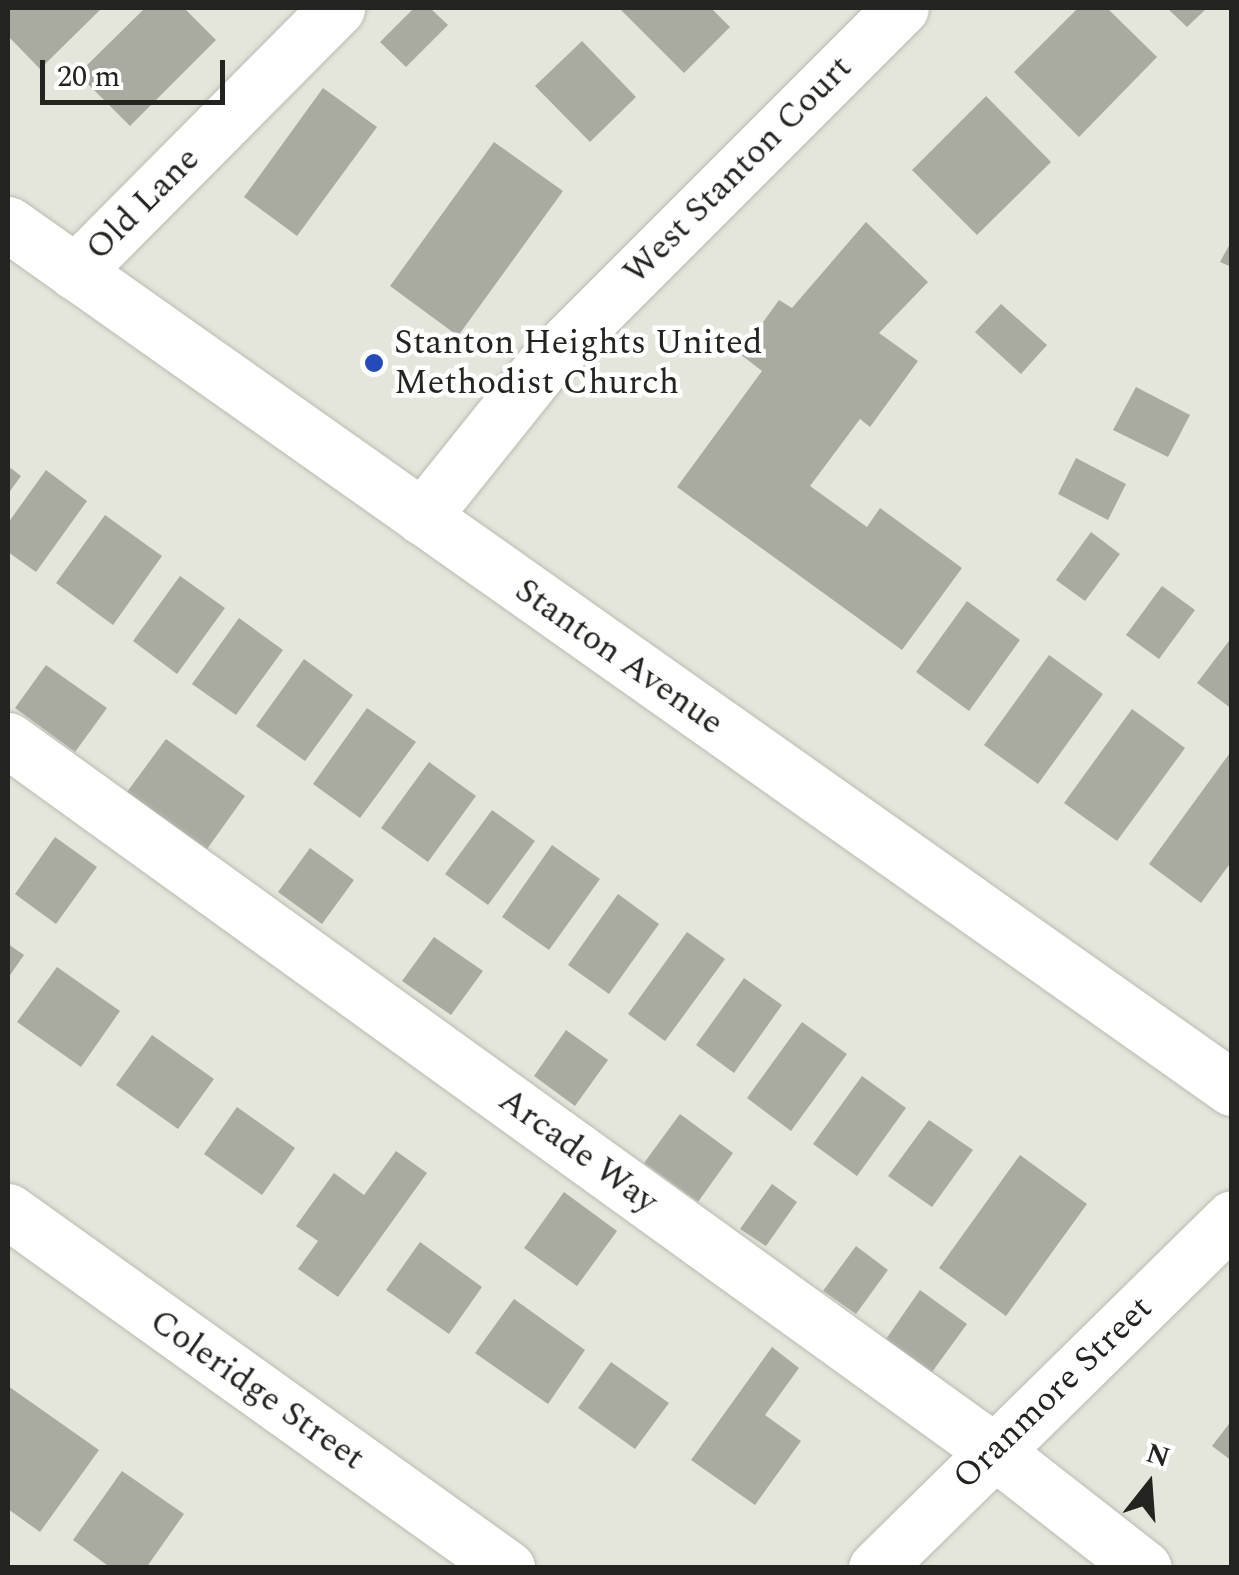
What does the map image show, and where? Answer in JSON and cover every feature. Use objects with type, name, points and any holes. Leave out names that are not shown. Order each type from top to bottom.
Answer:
[{"type":"street","name":"Old Lane","points":[[75,272],[338,8]]},
{"type":"street","name":"West Stanton Court","points":[[422,517],[543,366],[900,8]]},
{"type":"street","name":"Stanton Avenue","points":[[8,224],[422,517],[1226,1073]]},
{"type":"street","name":"Arcade Way","points":[[8,740],[994,1451],[1144,1568]]},
{"type":"street","name":"Coleridge Street","points":[[8,1211],[506,1568]]},
{"type":"street","name":"Oranmore Street","points":[[876,1568],[1232,1218]]},
{"type":"building","points":[[8,8],[102,8],[40,69],[8,36]]},
{"type":"building","points":[[145,8],[184,8],[216,40],[130,126],[78,74]]},
{"type":"building","points":[[414,8],[430,8],[448,25],[406,67],[380,42]]},
{"type":"building","points":[[619,8],[711,8],[730,27],[684,73]]},
{"type":"building","points":[[1078,8],[1107,8],[1157,57],[1079,137],[1014,72]]},
{"type":"building","points":[[1167,8],[1207,8],[1187,27]]},
{"type":"building","points":[[582,41],[636,97],[590,142],[535,86]]},
{"type":"building","points":[[323,88],[377,127],[297,236],[244,197]]},
{"type":"building","points":[[986,96],[1051,162],[977,235],[912,170]]},
{"type":"building","points":[[494,142],[563,191],[458,336],[390,286]]},
{"type":"building","points":[[866,222],[928,282],[879,333],[918,361],[870,427],[860,419],[810,486],[867,527],[880,508],[962,568],[902,650],[677,487],[762,371],[740,354],[779,300],[792,308]]},
{"type":"building","points":[[1232,240],[1232,267],[1220,262]]},
{"type":"building","points":[[1001,304],[1047,345],[1021,374],[975,332]]},
{"type":"building","points":[[1136,387],[1190,415],[1168,457],[1113,430]]},
{"type":"building","points":[[1076,458],[1126,484],[1108,520],[1058,494]]},
{"type":"building","points":[[8,466],[21,476],[8,494]]},
{"type":"building","points":[[46,470],[87,501],[36,572],[8,552],[8,523]]},
{"type":"building","points":[[105,515],[162,556],[113,625],[56,583]]},
{"type":"building","points":[[1091,532],[1120,554],[1085,601],[1056,580]]},
{"type":"building","points":[[180,576],[225,608],[177,674],[133,641]]},
{"type":"building","points":[[1162,586],[1195,610],[1159,659],[1126,635]]},
{"type":"building","points":[[967,601],[1020,640],[969,711],[916,672]]},
{"type":"building","points":[[239,618],[283,650],[236,715],[192,684]]},
{"type":"building","points":[[1232,637],[1232,709],[1197,683]]},
{"type":"building","points":[[1049,655],[1103,694],[1038,784],[984,745]]},
{"type":"building","points":[[304,659],[353,695],[305,761],[256,726]]},
{"type":"building","points":[[46,665],[107,708],[75,752],[15,708]]},
{"type":"building","points":[[367,708],[416,742],[360,818],[313,784]]},
{"type":"building","points":[[1132,709],[1185,748],[1117,841],[1064,803]]},
{"type":"building","points":[[166,739],[245,796],[207,849],[127,792]]},
{"type":"building","points":[[1232,750],[1232,861],[1201,903],[1149,864]]},
{"type":"building","points":[[429,762],[476,796],[428,862],[381,828]]},
{"type":"building","points":[[492,810],[535,841],[488,905],[445,874]]},
{"type":"building","points":[[55,837],[97,867],[56,924],[15,894]]},
{"type":"building","points":[[552,845],[600,879],[549,950],[502,917]]},
{"type":"building","points":[[310,848],[354,880],[322,924],[278,892]]},
{"type":"building","points":[[618,894],[659,924],[609,994],[568,965]]},
{"type":"building","points":[[687,932],[725,959],[665,1041],[628,1014]]},
{"type":"building","points":[[434,937],[483,971],[451,1015],[402,981]]},
{"type":"building","points":[[8,944],[24,955],[8,978]]},
{"type":"building","points":[[57,967],[120,1011],[81,1067],[17,1022]]},
{"type":"building","points":[[744,978],[782,1005],[734,1073],[696,1045]]},
{"type":"building","points":[[802,1022],[847,1054],[791,1131],[747,1098]]},
{"type":"building","points":[[566,1030],[608,1060],[575,1106],[534,1076]]},
{"type":"building","points":[[152,1035],[214,1079],[178,1129],[116,1085]]},
{"type":"building","points":[[862,1076],[906,1108],[857,1176],[813,1144]]},
{"type":"building","points":[[237,1107],[295,1148],[262,1195],[204,1154]]},
{"type":"building","points":[[680,1114],[733,1153],[698,1202],[644,1163]]},
{"type":"building","points":[[929,1120],[973,1150],[932,1207],[888,1176]]},
{"type":"building","points":[[396,1151],[427,1173],[338,1297],[298,1269],[318,1241],[296,1226],[334,1173],[364,1195]]},
{"type":"building","points":[[1020,1155],[1087,1204],[1006,1316],[939,1268]]},
{"type":"building","points":[[772,1184],[797,1202],[766,1246],[740,1229]]},
{"type":"building","points":[[564,1192],[617,1231],[577,1286],[524,1248]]},
{"type":"building","points":[[420,1242],[482,1287],[449,1334],[386,1290]]},
{"type":"building","points":[[856,1246],[888,1270],[856,1314],[823,1291]]},
{"type":"building","points":[[920,1290],[967,1324],[932,1372],[886,1339]]},
{"type":"building","points":[[514,1299],[585,1350],[548,1404],[475,1353]]},
{"type":"building","points":[[772,1347],[799,1368],[765,1415],[801,1441],[755,1505],[691,1460]]},
{"type":"building","points":[[611,1362],[669,1403],[635,1449],[578,1408]]},
{"type":"building","points":[[8,1386],[99,1450],[40,1532],[8,1509]]},
{"type":"building","points":[[1232,1420],[1232,1461],[1212,1446]]},
{"type":"building","points":[[122,1471],[184,1514],[146,1568],[111,1568],[73,1540]]},
{"type":"place","name":"Stanton Heights United Methodist Church","points":[[374,363]]}]
